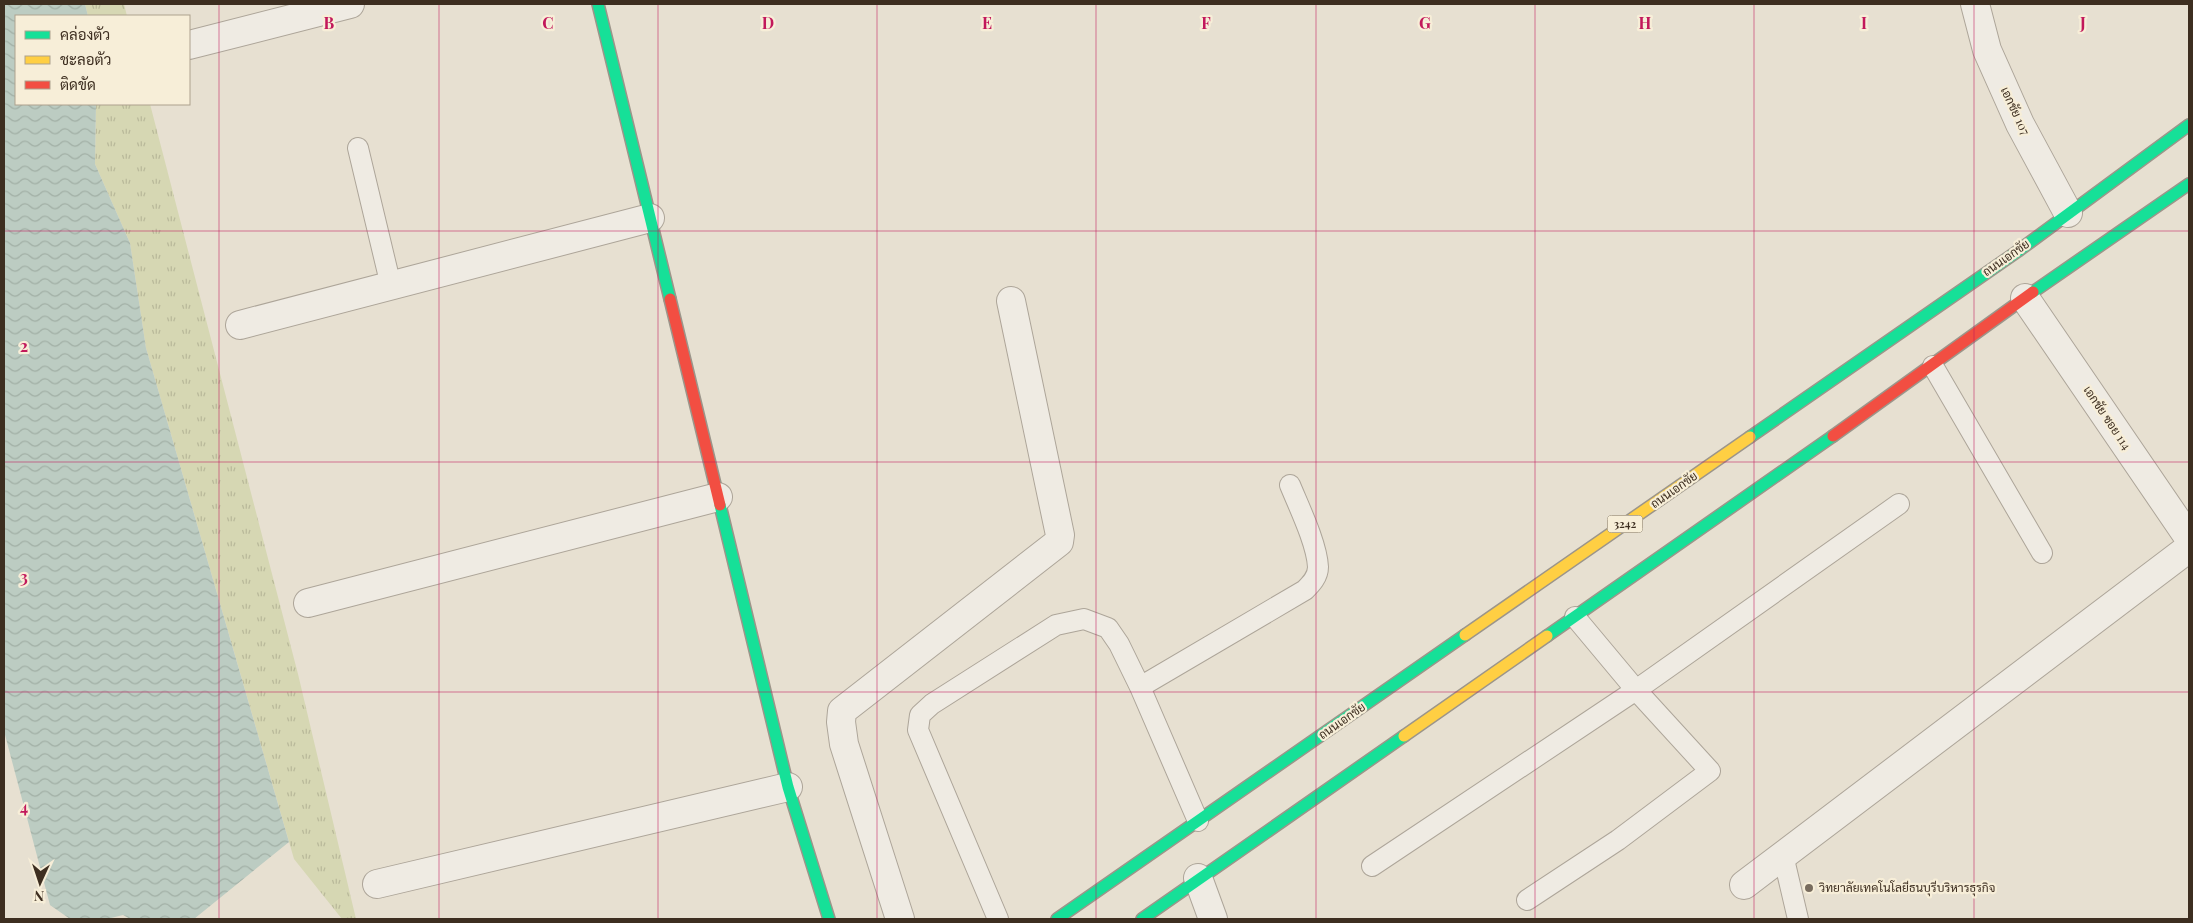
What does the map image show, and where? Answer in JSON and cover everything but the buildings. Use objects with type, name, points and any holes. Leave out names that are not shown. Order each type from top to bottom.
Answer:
[{"type":"main road","points":[[598,4],[788,787],[829,919]]},
{"type":"main road","name":"ถนนเอกชัย","points":[[1057,919],[2068,213],[2189,125]]},
{"type":"main road","points":[[1142,919],[1198,878],[1933,366],[2025,298],[2189,184]]},
{"type":"street","points":[[190,45],[350,4]]},
{"type":"street","name":"เอกชัย 107","points":[[1975,4],[1987,50],[2020,124],[2068,213]]},
{"type":"street","points":[[240,325],[650,218]]},
{"type":"street","name":"เอกชัย ซอย 114","points":[[2025,298],[2189,538]]},
{"type":"street","points":[[900,919],[844,744],[841,716],[842,711],[1059,542],[1059,527],[1011,302]]},
{"type":"street","points":[[308,603],[718,497]]},
{"type":"street","points":[[1744,885],[2189,548]]},
{"type":"street","points":[[377,884],[788,787]]},
{"type":"street","points":[[1198,878],[1213,919]]},
{"type":"lane","points":[[358,148],[391,286]]},
{"type":"lane","points":[[1933,366],[2042,553]]},
{"type":"lane","points":[[1140,687],[1305,590],[1314,581],[1318,568],[1311,540],[1290,485]]},
{"type":"lane","points":[[1372,866],[1636,690],[1899,504]]},
{"type":"lane","points":[[1527,900],[1618,840],[1710,771],[1636,690],[1575,617]]},
{"type":"lane","points":[[998,919],[918,730],[920,715],[932,704],[1056,625],[1084,619],[1108,628],[1119,644],[1140,687],[1198,821]]},
{"type":"lane","points":[[1782,855],[1798,919]]},
{"type":"green space","points":[[85,4],[124,4],[127,15],[88,15]]},
{"type":"green space","points":[[96,105],[150,105],[298,674],[356,919],[342,919],[294,859],[146,348],[130,243],[95,164]]},
{"type":"water","points":[[4,4],[85,4],[88,15],[15,15],[15,105],[96,105],[95,164],[130,243],[146,348],[289,842],[194,919],[130,919],[123,915],[107,919],[70,919],[50,905],[4,731]]},
{"type":"traffic: fast","points":[[598,4],[670,299]]},
{"type":"traffic: fast","points":[[1750,437],[2018,251],[2189,125]]},
{"type":"traffic: fast","points":[[2033,292],[2189,184]]},
{"type":"traffic: fast","points":[[1547,636],[1833,436]]},
{"type":"traffic: fast","points":[[720,505],[788,787],[829,919]]},
{"type":"traffic: fast","points":[[1057,919],[1465,635]]},
{"type":"traffic: fast","points":[[1142,919],[1404,736]]},
{"type":"traffic: slow","points":[[1465,635],[1750,437]]},
{"type":"traffic: slow","points":[[1404,736],[1547,636]]},
{"type":"traffic: jam","points":[[1833,436],[2033,292]]},
{"type":"traffic: jam","points":[[670,299],[720,505]]},
{"type":"place","name":"วิทยาลัยเทคโนโลยีธนบุรีบริหารธุรกิจ","points":[[1809,888]]}]
